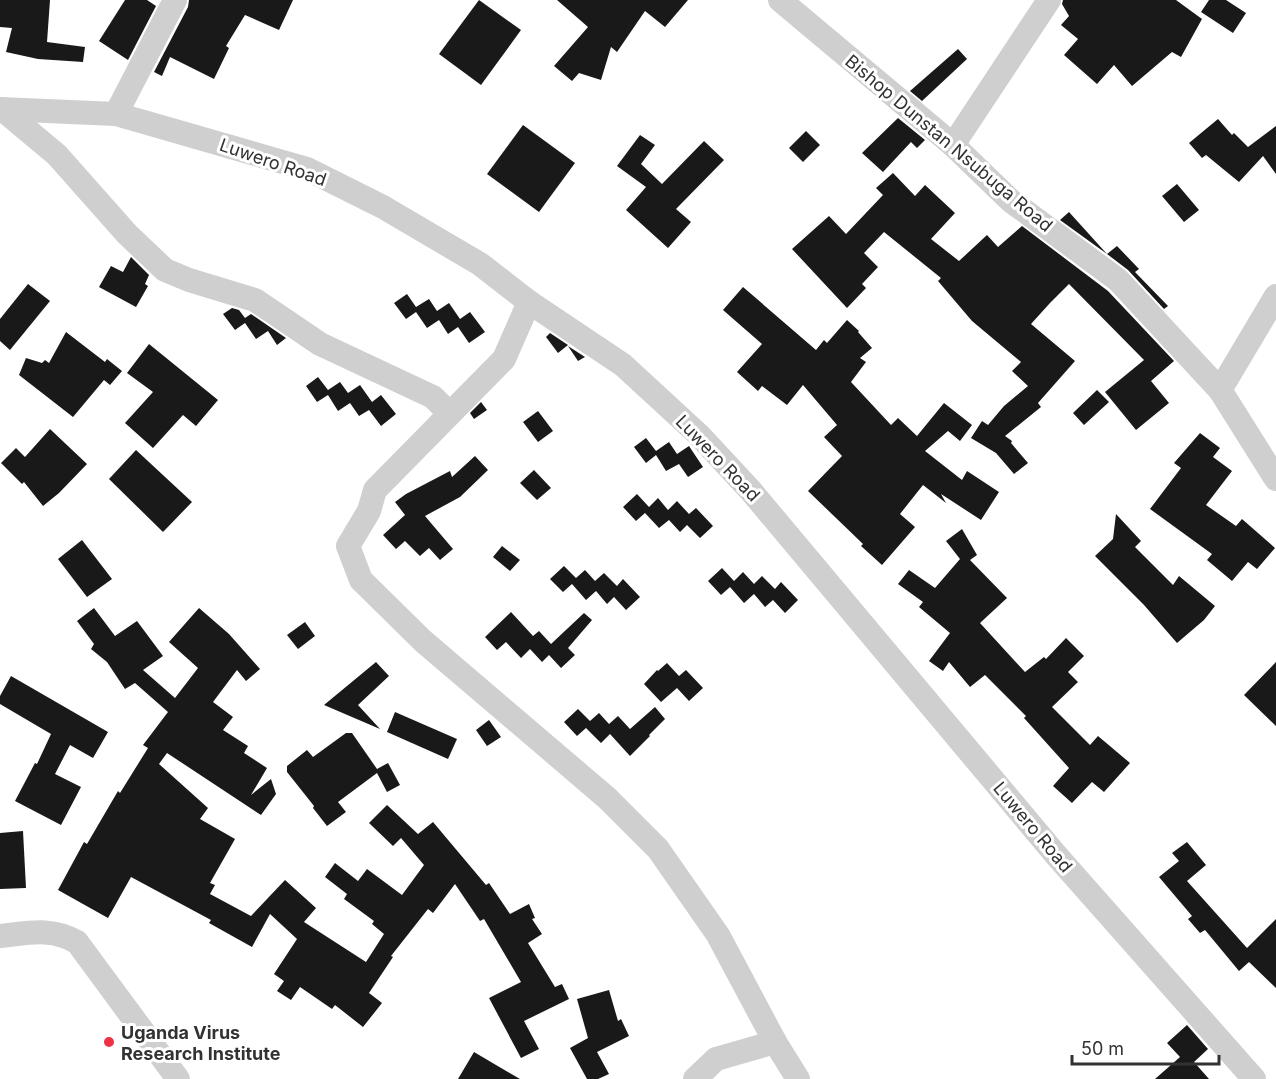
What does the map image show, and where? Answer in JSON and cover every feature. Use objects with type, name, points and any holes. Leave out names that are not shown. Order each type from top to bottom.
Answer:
[{"type":"street","points":[[116,114],[175,0]]},
{"type":"street","name":"Bishop Dunstan Nsubuga Road","points":[[780,0],[953,145],[1011,201],[1118,280],[1220,390],[1276,478]]},
{"type":"street","points":[[953,145],[1049,0]]},
{"type":"street","points":[[1,109],[57,155],[127,234],[165,270],[189,280],[255,300],[320,344],[434,397],[450,412]]},
{"type":"street","name":"Luwero Road","points":[[1,109],[116,114],[307,169],[383,207],[471,259],[529,302],[623,365],[707,443],[751,491],[1056,855],[1254,1079]]},
{"type":"street","points":[[1220,390],[1276,296]]},
{"type":"street","points":[[529,302],[504,359],[375,490],[369,511],[348,546],[361,580],[423,641],[607,798],[658,849],[718,935],[775,1042],[798,1079]]},
{"type":"street","points":[[0,936],[47,931],[64,935],[77,942],[178,1079]]},
{"type":"street","points":[[695,1079],[716,1059],[775,1042]]},
{"type":"building","points":[[0,0],[50,0],[47,42],[85,47],[83,62],[38,59],[6,52],[12,28],[0,27]]},
{"type":"building","points":[[125,0],[147,0],[156,6],[128,60],[99,41]]},
{"type":"building","points":[[189,0],[293,0],[279,30],[245,15],[226,46],[229,48],[214,79],[170,57],[162,76],[154,72],[188,7]]},
{"type":"building","points":[[479,0],[521,30],[481,85],[439,54]]},
{"type":"building","points":[[557,0],[688,0],[665,27],[645,11],[617,52],[611,47],[601,80],[579,73],[572,81],[554,66],[588,27]]},
{"type":"building","points":[[1063,0],[1176,0],[1202,19],[1181,57],[1172,52],[1132,86],[1114,65],[1097,84],[1064,55],[1078,39],[1061,25],[1069,16],[1062,4]]},
{"type":"building","points":[[1209,0],[1226,0],[1246,13],[1233,33],[1201,12]]},
{"type":"building","points":[[958,49],[967,59],[922,101],[910,91]]},
{"type":"building","points":[[898,118],[925,140],[917,148],[911,142],[883,172],[862,153]]},
{"type":"building","points":[[1218,119],[1232,135],[1234,133],[1248,147],[1276,126],[1276,174],[1263,156],[1239,182],[1206,155],[1202,158],[1189,143]]},
{"type":"building","points":[[523,125],[575,163],[539,212],[487,174]]},
{"type":"building","points":[[806,131],[820,145],[803,162],[789,148]]},
{"type":"building","points":[[640,135],[655,145],[641,164],[662,184],[704,141],[724,160],[676,209],[691,222],[668,248],[626,210],[646,187],[617,166]]},
{"type":"building","points":[[893,173],[915,196],[925,185],[955,213],[931,239],[959,261],[987,235],[998,247],[1022,226],[1108,291],[1174,361],[1151,381],[1169,403],[1136,430],[1105,392],[1144,360],[1069,284],[1031,324],[1075,361],[1038,403],[1041,407],[1005,436],[1012,441],[1011,443],[1028,463],[1014,474],[996,453],[971,438],[982,421],[988,425],[1004,406],[1028,386],[1012,371],[1021,362],[972,321],[938,281],[941,278],[884,232],[864,253],[878,267],[862,284],[866,288],[847,308],[792,249],[829,216],[846,234],[883,195],[876,188]]},
{"type":"building","points":[[1177,184],[1199,210],[1184,222],[1162,196]]},
{"type":"building","points":[[1069,212],[1107,254],[1060,220]]},
{"type":"building","points":[[1117,246],[1139,269],[1135,272],[1168,306],[1164,309],[1128,270],[1107,254]]},
{"type":"building","points":[[131,257],[149,275],[145,284],[148,286],[136,307],[99,287],[111,266],[123,272]]},
{"type":"building","points":[[28,284],[50,301],[10,350],[0,341],[0,319]]},
{"type":"building","points":[[743,287],[816,350],[824,340],[827,343],[847,320],[859,331],[872,348],[860,358],[866,362],[851,382],[891,425],[898,418],[917,436],[944,403],[972,425],[960,441],[948,431],[925,451],[962,480],[967,471],[999,492],[981,520],[941,494],[946,503],[923,485],[900,514],[915,527],[882,565],[861,546],[863,544],[808,491],[842,456],[824,437],[837,425],[803,385],[787,405],[762,386],[758,391],[737,372],[762,344],[723,310]]},
{"type":"building","points":[[407,294],[416,307],[429,299],[437,311],[449,303],[460,319],[470,312],[485,332],[469,343],[458,327],[448,334],[439,320],[427,328],[416,312],[406,319],[394,303]]},
{"type":"building","points":[[232,308],[239,310],[245,318],[251,314],[286,338],[277,345],[268,331],[256,339],[245,323],[235,330],[223,314]]},
{"type":"building","points":[[66,332],[105,362],[107,359],[122,371],[110,385],[104,380],[73,417],[19,375],[26,358],[42,363],[45,360],[49,363]]},
{"type":"building","points":[[550,333],[568,345],[558,353],[546,337]]},
{"type":"building","points":[[149,344],[218,400],[196,426],[183,415],[153,448],[125,423],[153,392],[127,373]]},
{"type":"building","points":[[568,346],[585,357],[578,361]]},
{"type":"building","points":[[318,377],[328,390],[340,382],[348,393],[360,385],[372,402],[381,395],[396,414],[381,426],[369,410],[359,416],[350,403],[338,411],[328,395],[317,402],[306,386]]},
{"type":"building","points":[[1097,390],[1109,402],[1084,425],[1073,413]]},
{"type":"building","points":[[481,402],[487,410],[474,419],[470,413]]},
{"type":"building","points":[[538,411],[553,431],[538,442],[523,422]]},
{"type":"building","points":[[50,429],[87,464],[43,506],[24,482],[22,484],[1,463],[16,448],[25,457]]},
{"type":"building","points":[[1200,433],[1220,448],[1213,457],[1232,471],[1206,505],[1236,526],[1242,519],[1275,548],[1257,569],[1248,562],[1232,581],[1207,560],[1212,554],[1150,509],[1181,468],[1174,463]]},
{"type":"building","points":[[646,438],[656,451],[669,442],[677,454],[689,446],[703,467],[688,477],[679,464],[666,471],[656,455],[646,463],[634,447]]},
{"type":"building","points":[[136,450],[192,502],[163,532],[109,479]]},
{"type":"building","points":[[475,456],[488,470],[460,497],[425,516],[453,549],[440,560],[429,548],[420,556],[405,541],[396,549],[383,535],[405,515],[395,502],[450,471],[452,477]]},
{"type":"building","points":[[534,470],[551,488],[537,500],[520,483]]},
{"type":"building","points":[[637,494],[649,507],[658,498],[668,510],[677,501],[689,514],[696,508],[713,526],[700,538],[687,525],[680,532],[669,520],[659,528],[645,513],[636,521],[623,507]]},
{"type":"building","points":[[1116,514],[1141,541],[1135,547],[1173,585],[1179,576],[1215,606],[1204,620],[1177,643],[1144,605],[1095,556],[1113,539]]},
{"type":"building","points":[[962,529],[977,555],[970,560],[1007,598],[980,623],[1025,672],[1044,657],[1046,659],[1066,638],[1084,656],[1068,672],[1078,682],[1052,707],[1090,745],[1098,736],[1130,763],[1104,792],[1092,782],[1072,803],[1053,786],[1069,768],[1024,718],[1026,716],[985,675],[970,687],[949,662],[943,671],[929,661],[950,633],[919,607],[923,602],[898,584],[909,570],[935,588],[960,559],[946,541]]},
{"type":"building","points":[[82,540],[112,579],[87,597],[58,559]]},
{"type":"building","points":[[502,546],[520,560],[510,571],[493,557]]},
{"type":"building","points":[[564,566],[576,578],[585,570],[595,581],[604,573],[617,586],[623,579],[640,597],[626,610],[614,597],[607,604],[596,591],[586,600],[572,584],[563,592],[550,579]]},
{"type":"building","points":[[722,568],[734,581],[743,572],[754,584],[762,576],[775,589],[781,582],[798,600],[785,613],[773,600],[765,607],[754,594],[744,603],[730,587],[721,595],[708,581]]},
{"type":"building","points":[[94,608],[115,636],[137,621],[163,656],[143,670],[175,698],[198,668],[169,642],[199,608],[229,634],[260,669],[246,681],[237,670],[213,702],[233,717],[223,730],[248,746],[244,753],[267,768],[251,795],[271,779],[276,794],[261,815],[167,753],[159,764],[208,808],[200,819],[235,839],[210,883],[215,885],[210,894],[251,916],[285,880],[316,908],[304,922],[366,962],[384,934],[372,924],[374,921],[344,899],[347,894],[325,877],[335,863],[358,881],[367,869],[402,895],[424,865],[401,838],[393,846],[369,823],[387,805],[418,834],[433,822],[486,885],[489,883],[510,914],[529,904],[535,918],[532,919],[542,934],[528,943],[555,987],[562,984],[569,999],[524,1021],[539,1049],[521,1058],[489,998],[521,982],[484,919],[480,921],[455,884],[433,913],[428,909],[391,956],[393,957],[369,993],[382,1003],[363,1027],[335,1005],[332,1009],[300,987],[291,1000],[277,991],[284,981],[274,974],[297,939],[270,914],[252,947],[209,923],[211,920],[131,877],[108,918],[58,890],[84,842],[87,844],[118,791],[120,793],[148,748],[143,745],[168,712],[135,683],[125,689],[107,662],[91,649],[94,644],[77,621]]},
{"type":"building","points":[[511,612],[533,636],[539,631],[551,644],[584,613],[592,620],[568,648],[575,655],[561,668],[549,655],[542,662],[530,649],[521,658],[506,642],[497,650],[485,637]]},
{"type":"building","points":[[305,622],[315,636],[298,649],[287,635]]},
{"type":"building","points":[[376,662],[389,676],[358,705],[380,729],[324,705]]},
{"type":"building","points":[[1276,662],[1276,726],[1244,695]]},
{"type":"building","points":[[667,663],[679,676],[686,670],[703,688],[689,701],[677,688],[661,702],[644,684]]},
{"type":"building","points":[[11,676],[108,732],[93,758],[70,745],[55,774],[81,787],[61,825],[15,801],[35,763],[37,764],[51,734],[0,704],[0,696]]},
{"type":"building","points":[[655,707],[665,719],[630,756],[610,734],[601,743],[586,728],[577,736],[564,722],[578,709],[590,721],[599,713],[609,724],[618,716],[630,729]]},
{"type":"building","points":[[395,712],[457,739],[448,759],[387,732]]},
{"type":"building","points":[[489,720],[501,737],[487,746],[476,730]]},
{"type":"building","points":[[346,733],[352,733],[377,769],[388,763],[400,785],[387,792],[377,773],[338,802],[346,812],[327,826],[287,772],[287,766],[307,750],[313,757]]},
{"type":"building","points":[[23,831],[26,888],[0,889],[0,833]]},
{"type":"building","points":[[1187,842],[1206,865],[1187,881],[1247,948],[1276,919],[1276,988],[1249,962],[1239,971],[1205,930],[1200,933],[1188,919],[1192,916],[1159,877],[1179,861],[1172,853]]},
{"type":"building","points":[[609,990],[618,1021],[621,1019],[629,1036],[597,1052],[609,1074],[598,1079],[587,1079],[570,1048],[588,1038],[577,999]]},
{"type":"building","points":[[1187,1025],[1208,1049],[1194,1062],[1209,1079],[1155,1079],[1180,1057],[1167,1043]]},
{"type":"building","points":[[474,1052],[520,1079],[458,1079]]},
{"type":"place","name":"Uganda Virus Research Institute","points":[[109,1042]]}]
